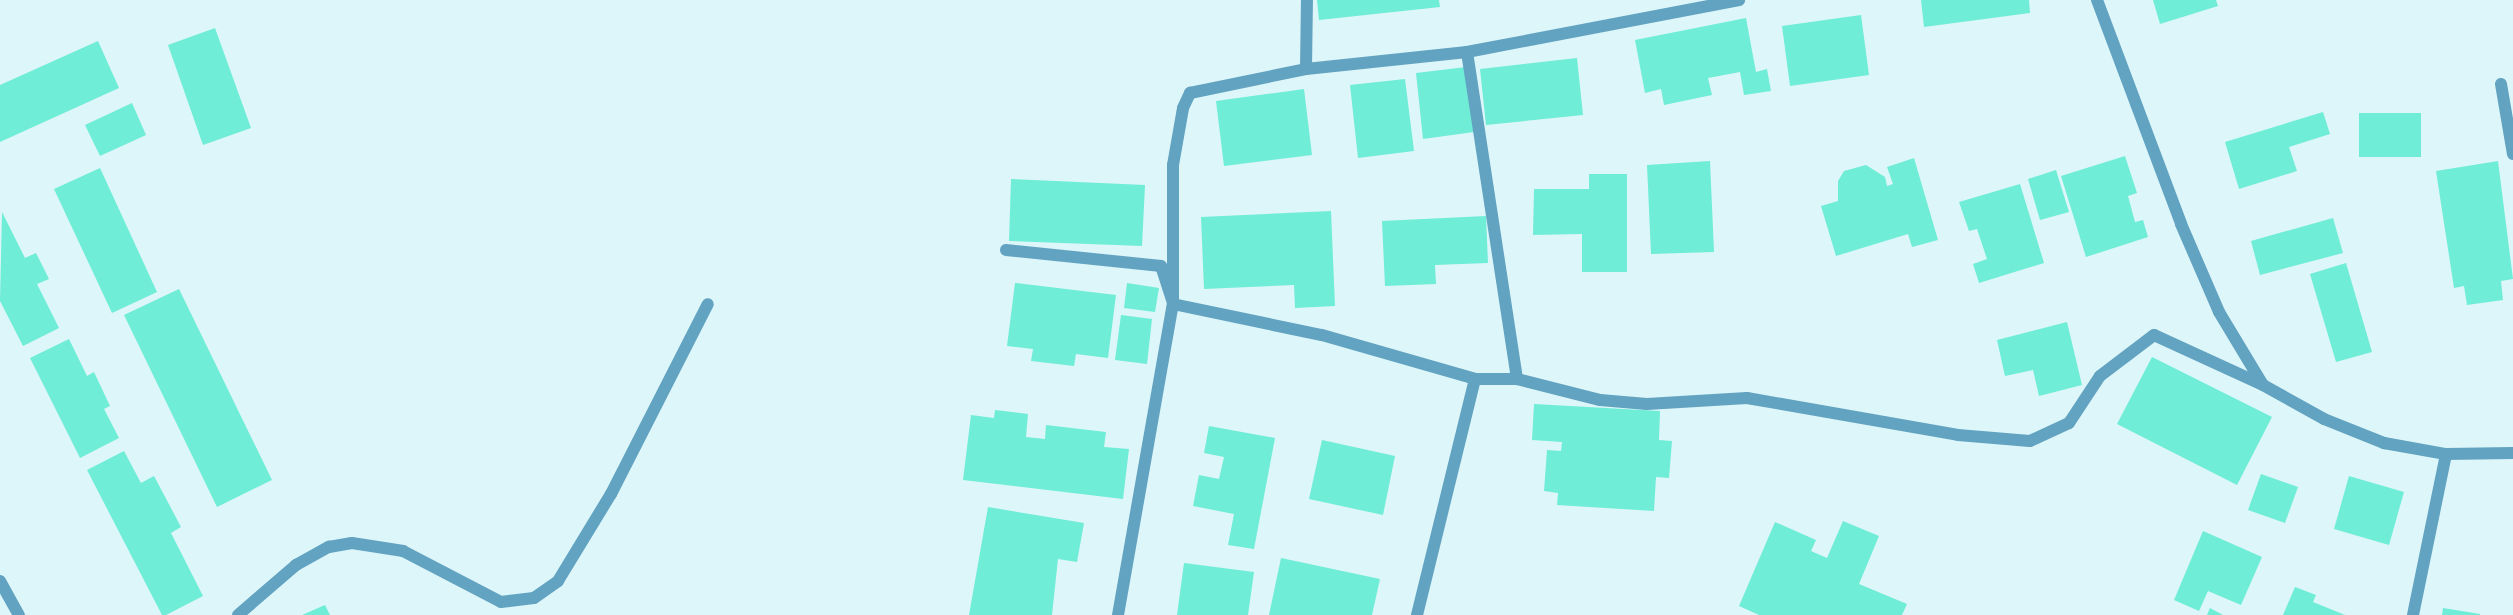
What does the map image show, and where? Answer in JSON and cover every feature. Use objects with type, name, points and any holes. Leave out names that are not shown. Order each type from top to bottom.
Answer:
[{"type":"street","points":[[1306,69],[1307,0]]},
{"type":"street","points":[[1118,615],[1174,304],[1173,164],[1186,100],[1197,88],[1306,69],[1467,52],[1739,0]]},
{"type":"street","points":[[2097,0],[2181,224],[2220,312],[2263,385]]},
{"type":"street","points":[[1467,52],[1517,379]]},
{"type":"street","points":[[2501,84],[2513,154]]},
{"type":"street","points":[[1006,250],[1161,266],[1174,304]]},
{"type":"street","points":[[238,615],[296,566],[329,547],[352,542],[403,551],[501,602],[534,598],[558,581],[611,494],[708,304]]},
{"type":"street","points":[[1174,304],[1322,335],[1475,379],[1517,379],[1600,400],[1647,404],[1747,398],[1958,435],[2030,441],[2069,423],[2100,376],[2154,336],[2263,385],[2324,419],[2384,443],[2446,454],[2513,453]]},
{"type":"street","points":[[1417,615],[1475,379]]},
{"type":"street","points":[[2413,615],[2446,454]]},
{"type":"street","points":[[0,581],[19,615]]},
{"type":"building","points":[[1317,0],[1439,0],[1440,7],[1319,20]]},
{"type":"building","points":[[1921,0],[2029,0],[2030,13],[1924,27]]},
{"type":"building","points":[[2153,0],[2216,0],[2218,6],[2160,24]]},
{"type":"building","points":[[1861,15],[1869,75],[1790,86],[1782,26]]},
{"type":"building","points":[[1746,18],[1756,72],[1767,69],[1771,91],[1744,95],[1740,72],[1708,78],[1712,95],[1664,105],[1661,89],[1645,93],[1635,40]]},
{"type":"building","points":[[215,28],[251,128],[203,145],[168,45]]},
{"type":"building","points":[[98,41],[119,88],[0,142],[0,85]]},
{"type":"building","points":[[1577,58],[1583,115],[1486,125],[1480,69]]},
{"type":"building","points":[[1466,67],[1474,132],[1423,139],[1416,73]]},
{"type":"building","points":[[1405,79],[1414,151],[1358,158],[1350,85]]},
{"type":"building","points":[[1304,89],[1312,155],[1224,166],[1216,101]]},
{"type":"building","points":[[132,103],[146,135],[100,156],[85,125]]},
{"type":"building","points":[[2323,112],[2330,134],[2289,147],[2297,171],[2239,189],[2225,142]]},
{"type":"building","points":[[2359,113],[2421,113],[2421,157],[2359,157]]},
{"type":"building","points":[[2125,156],[2137,193],[2128,196],[2135,222],[2143,220],[2148,237],[2086,257],[2061,176]]},
{"type":"building","points":[[1914,158],[1938,240],[1912,247],[1908,234],[1836,256],[1821,206],[1838,201],[1838,181],[1844,171],[1866,165],[1885,177],[1887,186],[1893,184],[1887,167]]},
{"type":"building","points":[[1710,161],[1714,252],[1651,254],[1647,165]]},
{"type":"building","points":[[2498,161],[2513,279],[2501,281],[2503,300],[2467,305],[2464,286],[2454,288],[2436,171]]},
{"type":"building","points":[[100,168],[157,292],[112,313],[54,189]]},
{"type":"building","points":[[2056,170],[2069,212],[2040,220],[2028,179]]},
{"type":"building","points":[[1589,174],[1627,174],[1627,272],[1582,272],[1582,234],[1533,235],[1534,189],[1589,189]]},
{"type":"building","points":[[1011,179],[1145,185],[1142,246],[1009,241]]},
{"type":"building","points":[[2020,184],[2044,263],[1979,283],[1973,264],[1987,259],[1977,229],[1969,231],[1959,202]]},
{"type":"building","points":[[1331,211],[1335,306],[1295,308],[1294,285],[1204,289],[1201,217]]},
{"type":"building","points":[[2,212],[25,258],[36,253],[49,279],[37,284],[59,328],[23,346],[0,301]]},
{"type":"building","points":[[1486,216],[1488,263],[1435,265],[1436,284],[1385,286],[1382,221]]},
{"type":"building","points":[[2333,218],[2343,253],[2260,275],[2251,241]]},
{"type":"building","points":[[2346,263],[2372,352],[2336,362],[2310,274]]},
{"type":"building","points":[[1015,283],[1116,295],[1108,358],[1076,354],[1074,366],[1031,361],[1033,349],[1007,346]]},
{"type":"building","points":[[1127,283],[1159,288],[1155,312],[1124,308]]},
{"type":"building","points":[[179,289],[272,480],[217,507],[124,315]]},
{"type":"building","points":[[1121,315],[1152,319],[1147,364],[1115,360]]},
{"type":"building","points":[[2067,322],[2082,385],[2039,396],[2033,370],[2005,376],[1997,340]]},
{"type":"building","points":[[69,339],[87,376],[94,372],[110,406],[104,409],[119,438],[80,458],[30,358]]},
{"type":"building","points":[[2152,357],[2272,417],[2237,485],[2117,424]]},
{"type":"building","points":[[1534,404],[1660,411],[1659,440],[1672,441],[1669,478],[1656,477],[1654,511],[1557,505],[1558,493],[1544,491],[1547,450],[1561,451],[1562,442],[1532,440]]},
{"type":"building","points":[[995,410],[1028,414],[1026,437],[1045,439],[1046,425],[1106,432],[1104,447],[1129,449],[1123,499],[963,480],[971,415],[994,418]]},
{"type":"building","points":[[1209,426],[1275,438],[1254,549],[1228,545],[1234,514],[1193,506],[1199,475],[1219,479],[1224,457],[1204,453]]},
{"type":"building","points":[[1322,440],[1395,456],[1383,515],[1309,499]]},
{"type":"building","points":[[124,451],[141,483],[154,476],[181,527],[171,533],[203,596],[166,615],[162,615],[87,470]]},
{"type":"building","points":[[2261,474],[2298,487],[2285,523],[2248,510]]},
{"type":"building","points":[[2349,476],[2404,492],[2389,545],[2334,529]]},
{"type":"building","points":[[988,507],[1084,523],[1077,562],[1058,559],[1052,615],[969,615]]},
{"type":"building","points":[[1843,521],[1879,536],[1859,584],[1907,604],[1902,615],[1759,615],[1739,606],[1775,522],[1816,540],[1811,551],[1827,558]]},
{"type":"building","points":[[2203,531],[2262,557],[2241,605],[2208,591],[2199,611],[2174,600]]},
{"type":"building","points":[[1281,558],[1380,579],[1372,615],[1269,615]]},
{"type":"building","points":[[1184,563],[1254,572],[1248,615],[1177,615]]},
{"type":"building","points":[[2295,587],[2316,595],[2313,602],[2345,615],[2283,615]]},
{"type":"building","points":[[325,605],[330,615],[302,615]]},
{"type":"building","points":[[2210,608],[2223,615],[2207,615]]},
{"type":"building","points":[[2443,608],[2480,614],[2480,615],[2442,615]]}]
